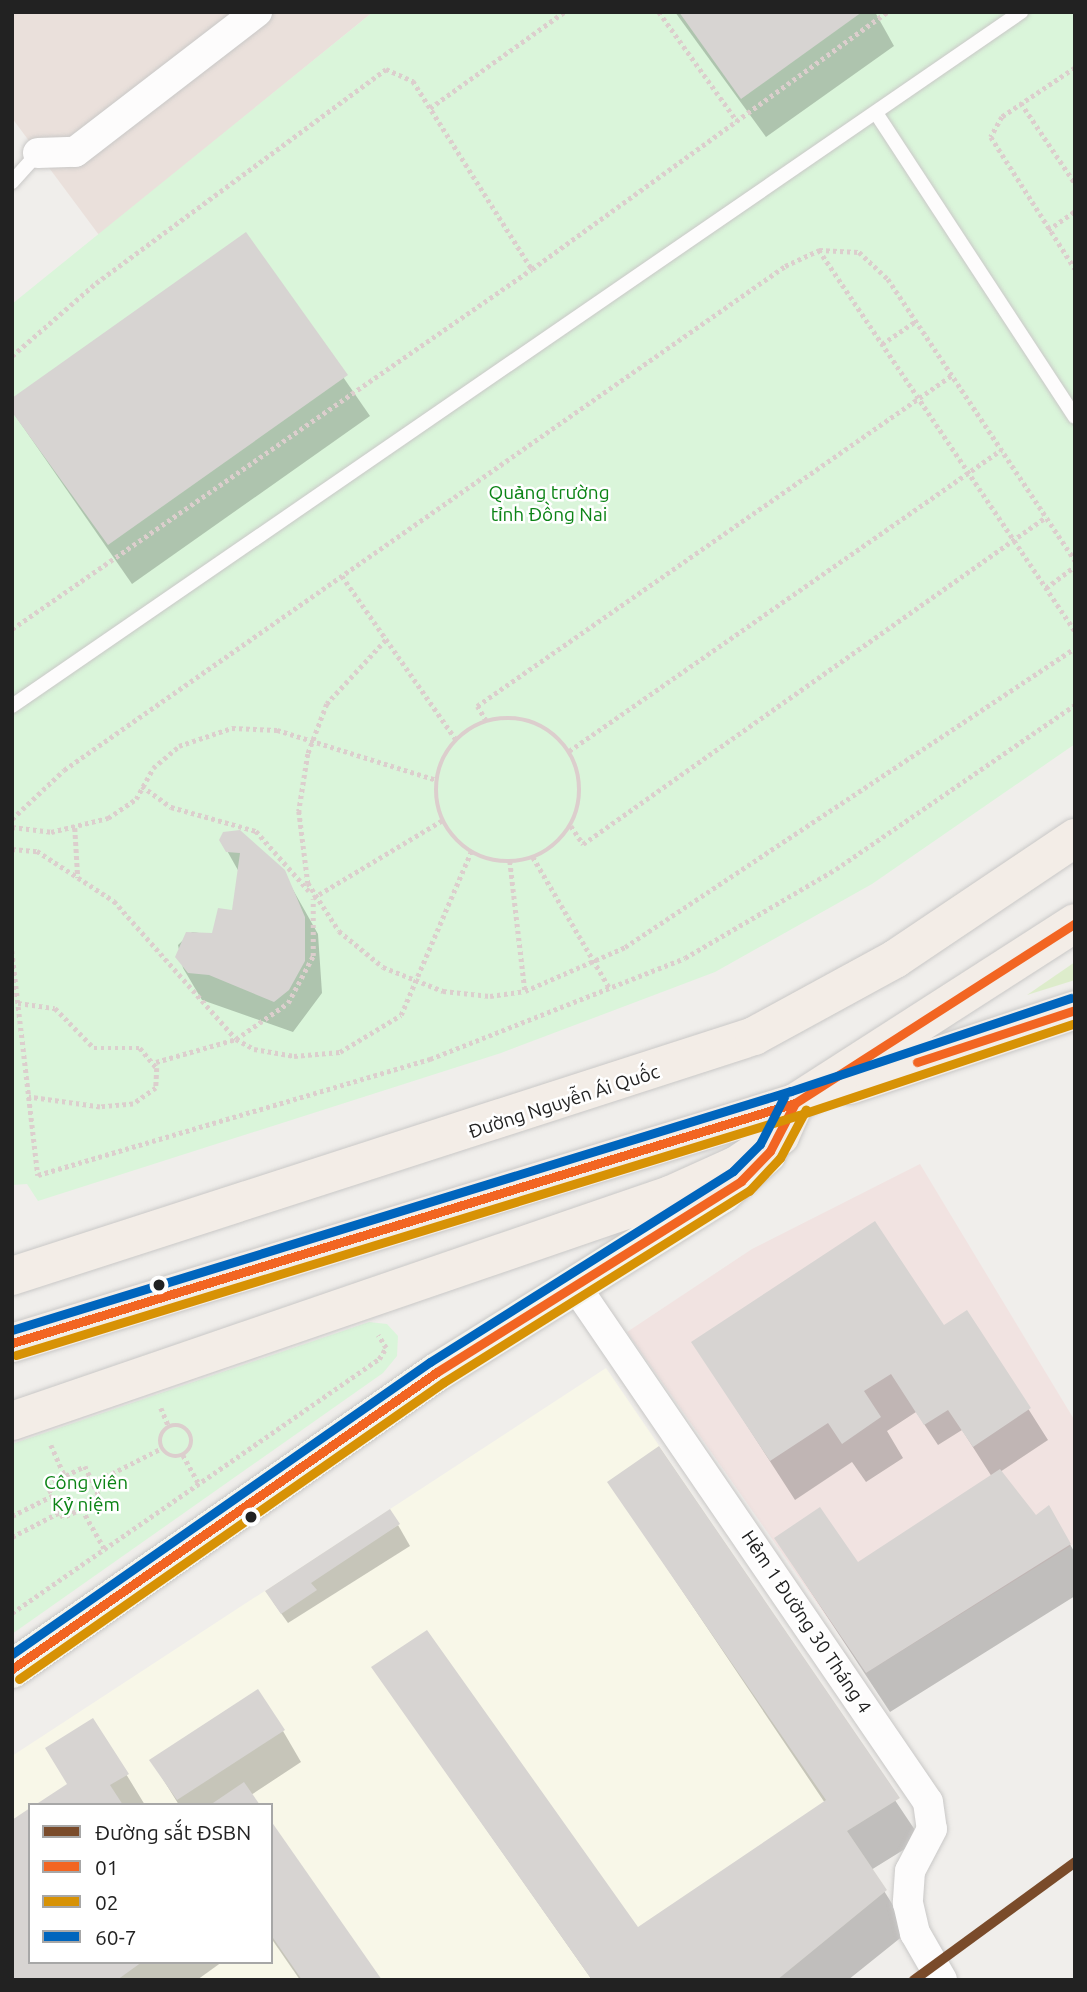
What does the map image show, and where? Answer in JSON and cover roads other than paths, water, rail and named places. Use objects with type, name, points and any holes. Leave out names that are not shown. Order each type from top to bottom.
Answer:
[{"type":"main road","name":"Đường Nguyễn Ái Quốc","points":[[12,1276],[754,1036],[895,959],[1075,838]]},
{"type":"main road","points":[[12,1422],[544,1242],[702,1182],[787,1119],[1075,923]]},
{"type":"main road","points":[[12,1343],[787,1119],[1075,1010]]},
{"type":"main road","points":[[12,1670],[573,1284],[741,1181],[787,1119]]},
{"type":"main road","points":[[544,1242],[573,1284]]},
{"type":"street","points":[[38,153],[75,152],[257,12]]},
{"type":"street","name":"Hẻm 1 Đường 30 Tháng 4","points":[[573,1284],[928,1802],[932,1829],[910,1871],[908,1903],[915,1933],[942,1980]]},
{"type":"lane","points":[[12,706],[1021,12]]},
{"type":"lane","points":[[876,113],[1075,417]]},
{"type":"lane","points":[[12,182],[38,153]]},
{"type":"rail line","name":"ĐSBN","points":[[914,1980],[1075,1862]]},
{"type":"park label","name":"Quảng trường tỉnh Đồng Nai","points":[[549,504]]},
{"type":"park label","name":"Công viên Kỷ niệm","points":[[86,1494]]}]
